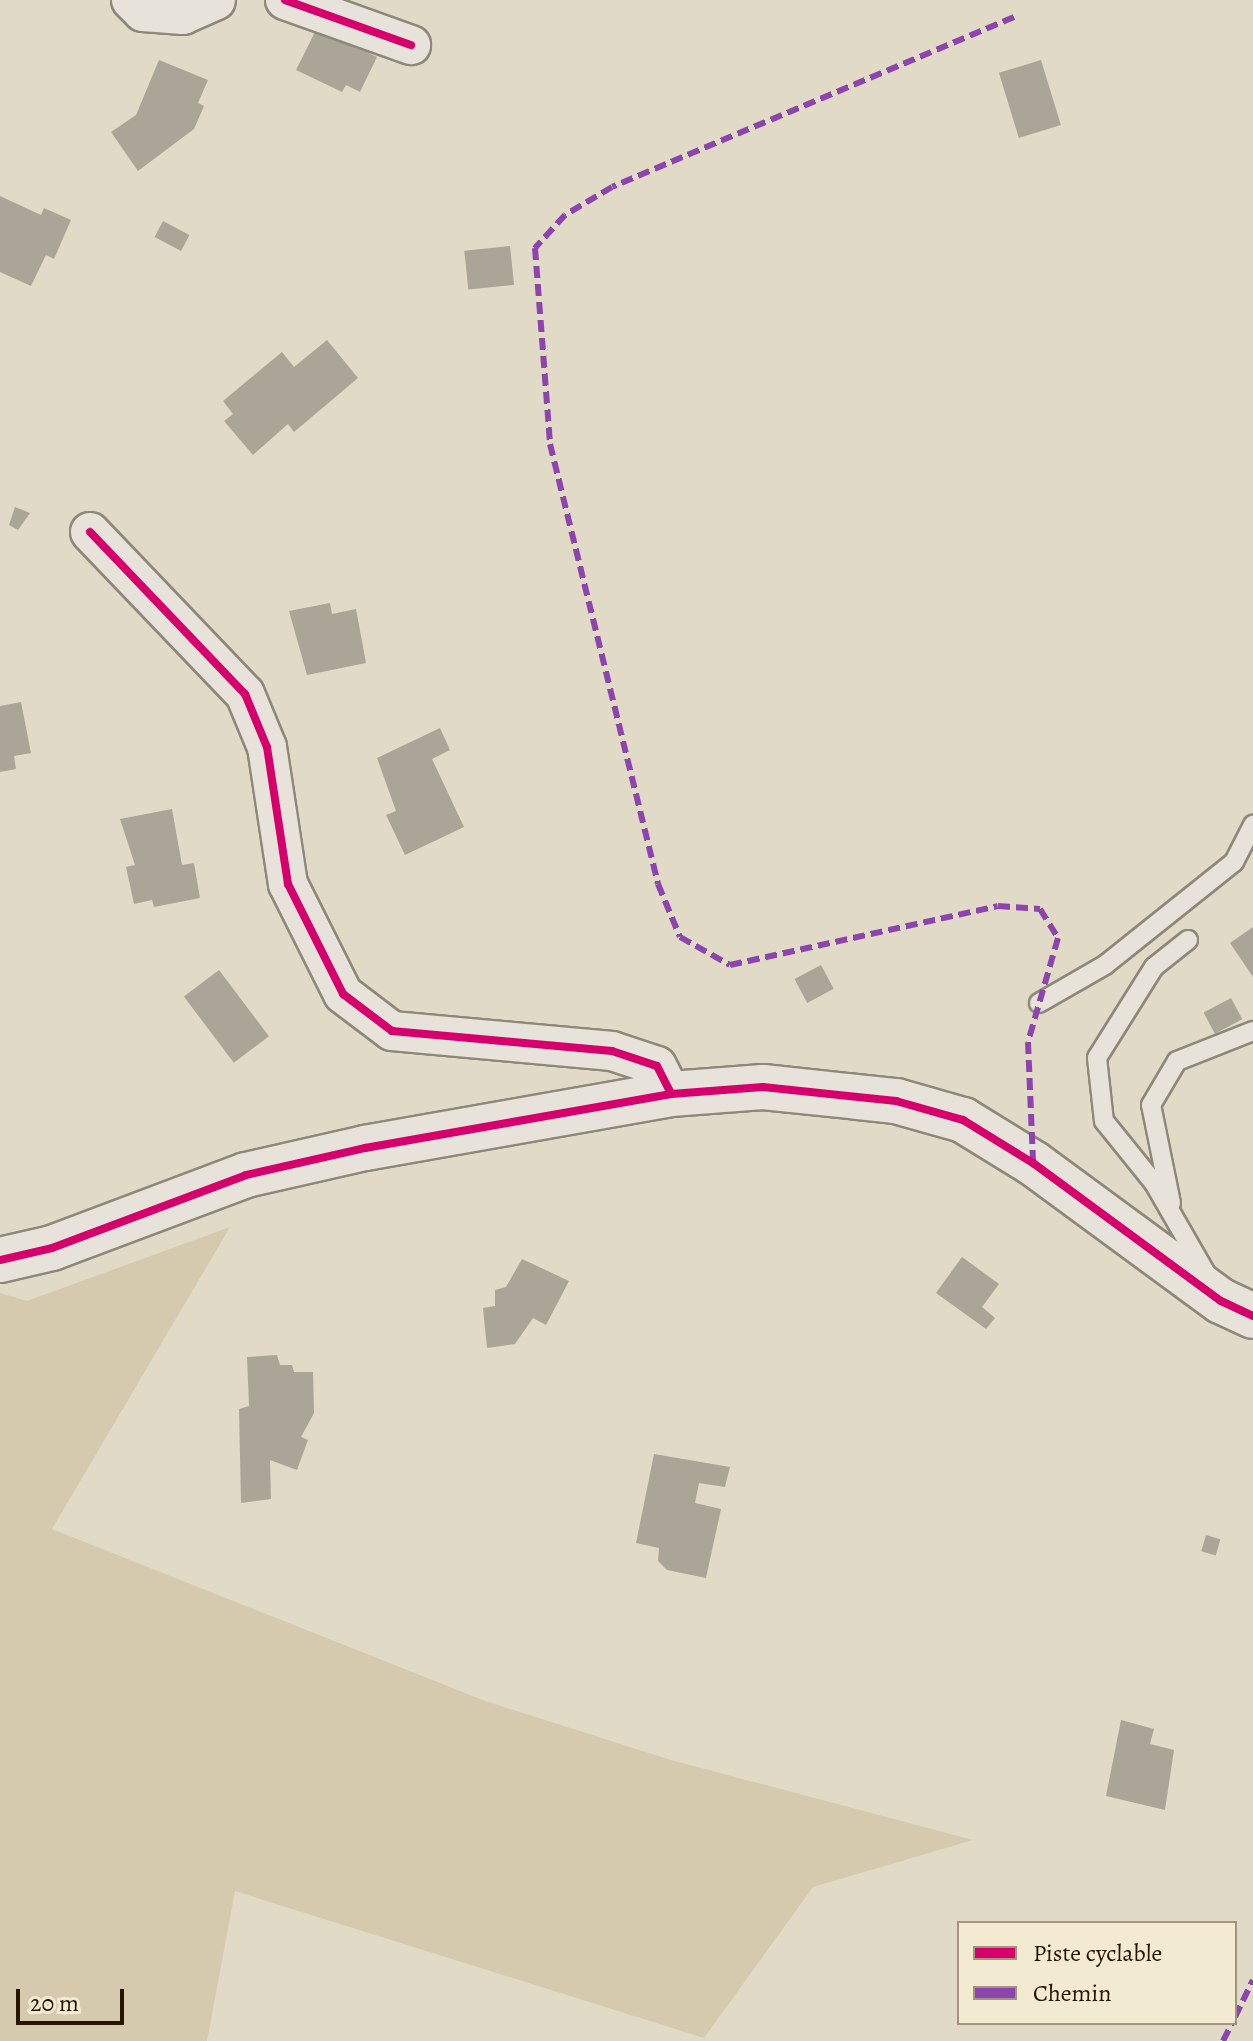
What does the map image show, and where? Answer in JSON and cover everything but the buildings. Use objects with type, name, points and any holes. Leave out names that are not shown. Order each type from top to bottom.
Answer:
[{"type":"street","points":[[131,0],[143,12],[183,15],[216,0]]},
{"type":"street","points":[[285,0],[411,45]]},
{"type":"street","points":[[90,532],[245,694],[267,747],[288,884],[343,994],[392,1031],[612,1051],[657,1066],[671,1094]]},
{"type":"street","points":[[0,1260],[52,1248],[246,1175],[365,1148],[671,1094],[763,1087],[896,1101],[963,1120],[1033,1163],[1237,1308]]},
{"type":"lane","points":[[1039,1003],[1105,965],[1234,862],[1253,825]]},
{"type":"lane","points":[[1188,940],[1154,967],[1097,1058],[1104,1121],[1173,1213],[1237,1308]]},
{"type":"lane","points":[[1173,1213],[1151,1105],[1177,1061],[1253,1031]]},
{"type":"shaded area","points":[[230,1227],[52,1529],[488,1702],[671,1760],[973,1840],[813,1887],[704,2038],[235,1891],[207,2041],[0,2041],[0,1293],[27,1301]]},
{"type":"marked path","points":[[1014,17],[612,187],[565,215],[535,248],[550,444],[658,884],[680,937],[730,965],[998,906],[1040,909],[1058,938],[1028,1042],[1033,1163]]},
{"type":"marked path","points":[[1237,2013],[1253,1980]]},
{"type":"marked path","points":[[1223,2041],[1231,2025]]},
{"type":"cycle path","points":[[285,0],[411,45]]},
{"type":"cycle path","points":[[90,532],[245,694],[267,747],[288,884],[343,994],[392,1031],[612,1051],[657,1066],[671,1094]]},
{"type":"cycle path","points":[[0,1260],[52,1248],[246,1175],[365,1148],[671,1094],[763,1087],[896,1101],[963,1120],[1033,1163],[1221,1301],[1253,1316]]}]
